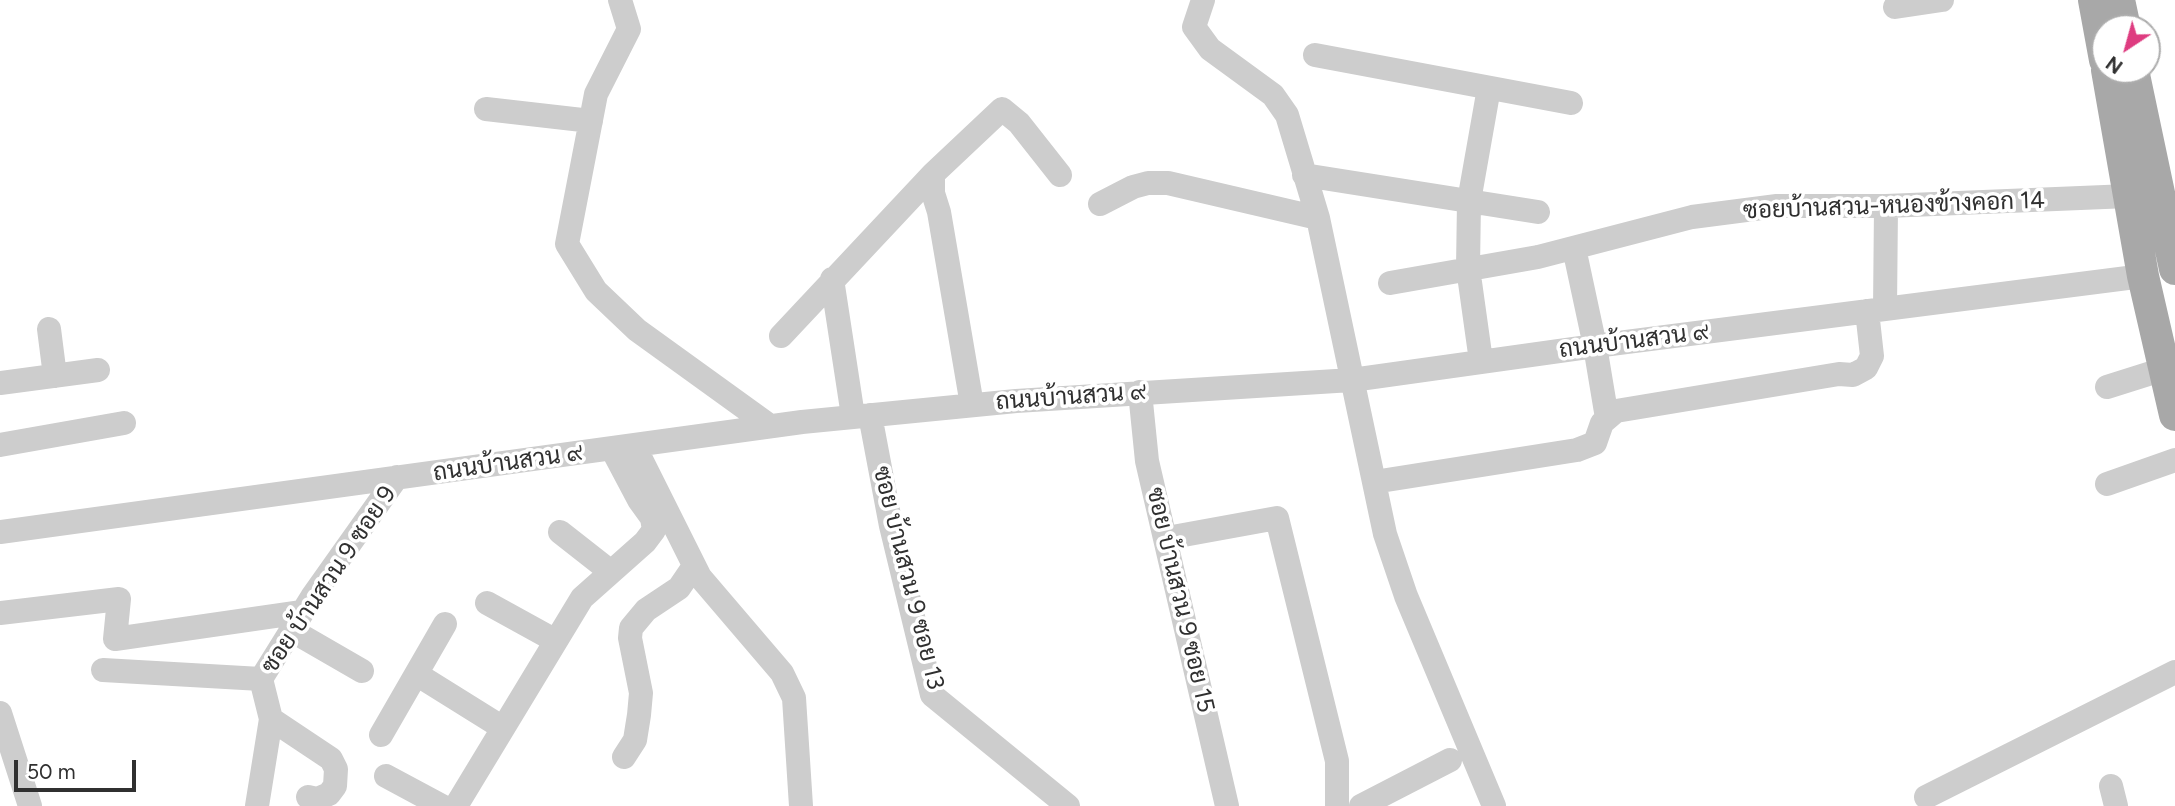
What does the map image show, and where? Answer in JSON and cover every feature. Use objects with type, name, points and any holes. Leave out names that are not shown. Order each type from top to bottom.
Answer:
[{"type":"main road","points":[[2109,84],[2143,276],[2175,415]]},
{"type":"main road","points":[[2137,84],[2168,195],[2175,272],[2143,276]]},
{"type":"street","points":[[620,0],[629,29],[596,94],[567,244],[596,290],[637,330],[770,426]]},
{"type":"street","points":[[1203,0],[1194,27],[1210,49],[1273,95],[1287,115],[1318,218],[1385,534],[1406,596],[1494,806]]},
{"type":"street","points":[[1895,7],[1942,0]]},
{"type":"street","points":[[1315,55],[1571,103]]},
{"type":"street","points":[[1481,361],[1468,268],[1469,201],[1489,88]]},
{"type":"street","points":[[486,109],[592,121]]},
{"type":"street","points":[[780,336],[933,174],[1002,109],[1019,123],[1060,175]]},
{"type":"street","points":[[933,174],[933,193],[939,212],[972,405]]},
{"type":"street","points":[[1304,175],[1538,212]]},
{"type":"street","points":[[1100,204],[1133,187],[1148,183],[1168,183],[1318,218]]},
{"type":"street","name":"ซอยบ้านสวน-หนองข้างคอก 14","points":[[1390,283],[1538,257],[1692,218],[1777,206],[1886,206],[2129,196]]},
{"type":"street","points":[[1374,482],[1577,450],[1595,443],[1602,423],[1616,411],[1839,374],[1853,375],[1866,368],[1872,356],[1886,206]]},
{"type":"street","points":[[1574,248],[1595,346],[1606,418]]},
{"type":"street","name":"ถนนบ้านสวน ๙","points":[[0,532],[770,426],[972,405],[1352,380],[2143,276]]},
{"type":"street","name":"ซอย บ้านสวน 9 ซอย 13","points":[[832,279],[862,416],[932,695],[1068,806]]},
{"type":"street","points":[[49,329],[55,376]]},
{"type":"street","points":[[2107,387],[2164,369]]},
{"type":"street","points":[[0,383],[98,370]]},
{"type":"street","name":"ซอย บ้านสวน 9 ซอย 15","points":[[1140,392],[1147,461],[1227,806]]},
{"type":"street","points":[[0,445],[124,423]]},
{"type":"street","points":[[623,447],[701,577],[782,673],[794,698],[801,806]]},
{"type":"street","points":[[456,806],[582,598],[645,542],[654,530],[652,518],[639,500],[623,447]]},
{"type":"street","points":[[2107,484],[2175,460]]},
{"type":"street","name":"ซอย บ้านสวน 9 ซอย 9","points":[[257,806],[271,719],[261,679],[297,621],[397,478]]},
{"type":"street","points":[[1167,538],[1277,518],[1337,761],[1337,806]]},
{"type":"street","points":[[560,532],[611,572]]},
{"type":"street","points":[[624,757],[635,740],[641,693],[630,638],[631,628],[646,610],[679,588],[694,566]]},
{"type":"street","points":[[0,613],[119,598],[115,639],[297,621],[362,671]]},
{"type":"street","points":[[487,603],[556,640]]},
{"type":"street","points":[[381,735],[445,624]]},
{"type":"street","points":[[103,670],[261,679]]},
{"type":"street","points":[[1926,797],[2175,672]]},
{"type":"street","points":[[418,675],[503,728]]},
{"type":"street","points":[[0,713],[30,806]]},
{"type":"street","points":[[271,719],[331,760],[336,769],[335,786],[328,794],[317,799],[307,797]]},
{"type":"street","points":[[1361,806],[1450,760]]},
{"type":"street","points":[[386,776],[442,806]]}]
